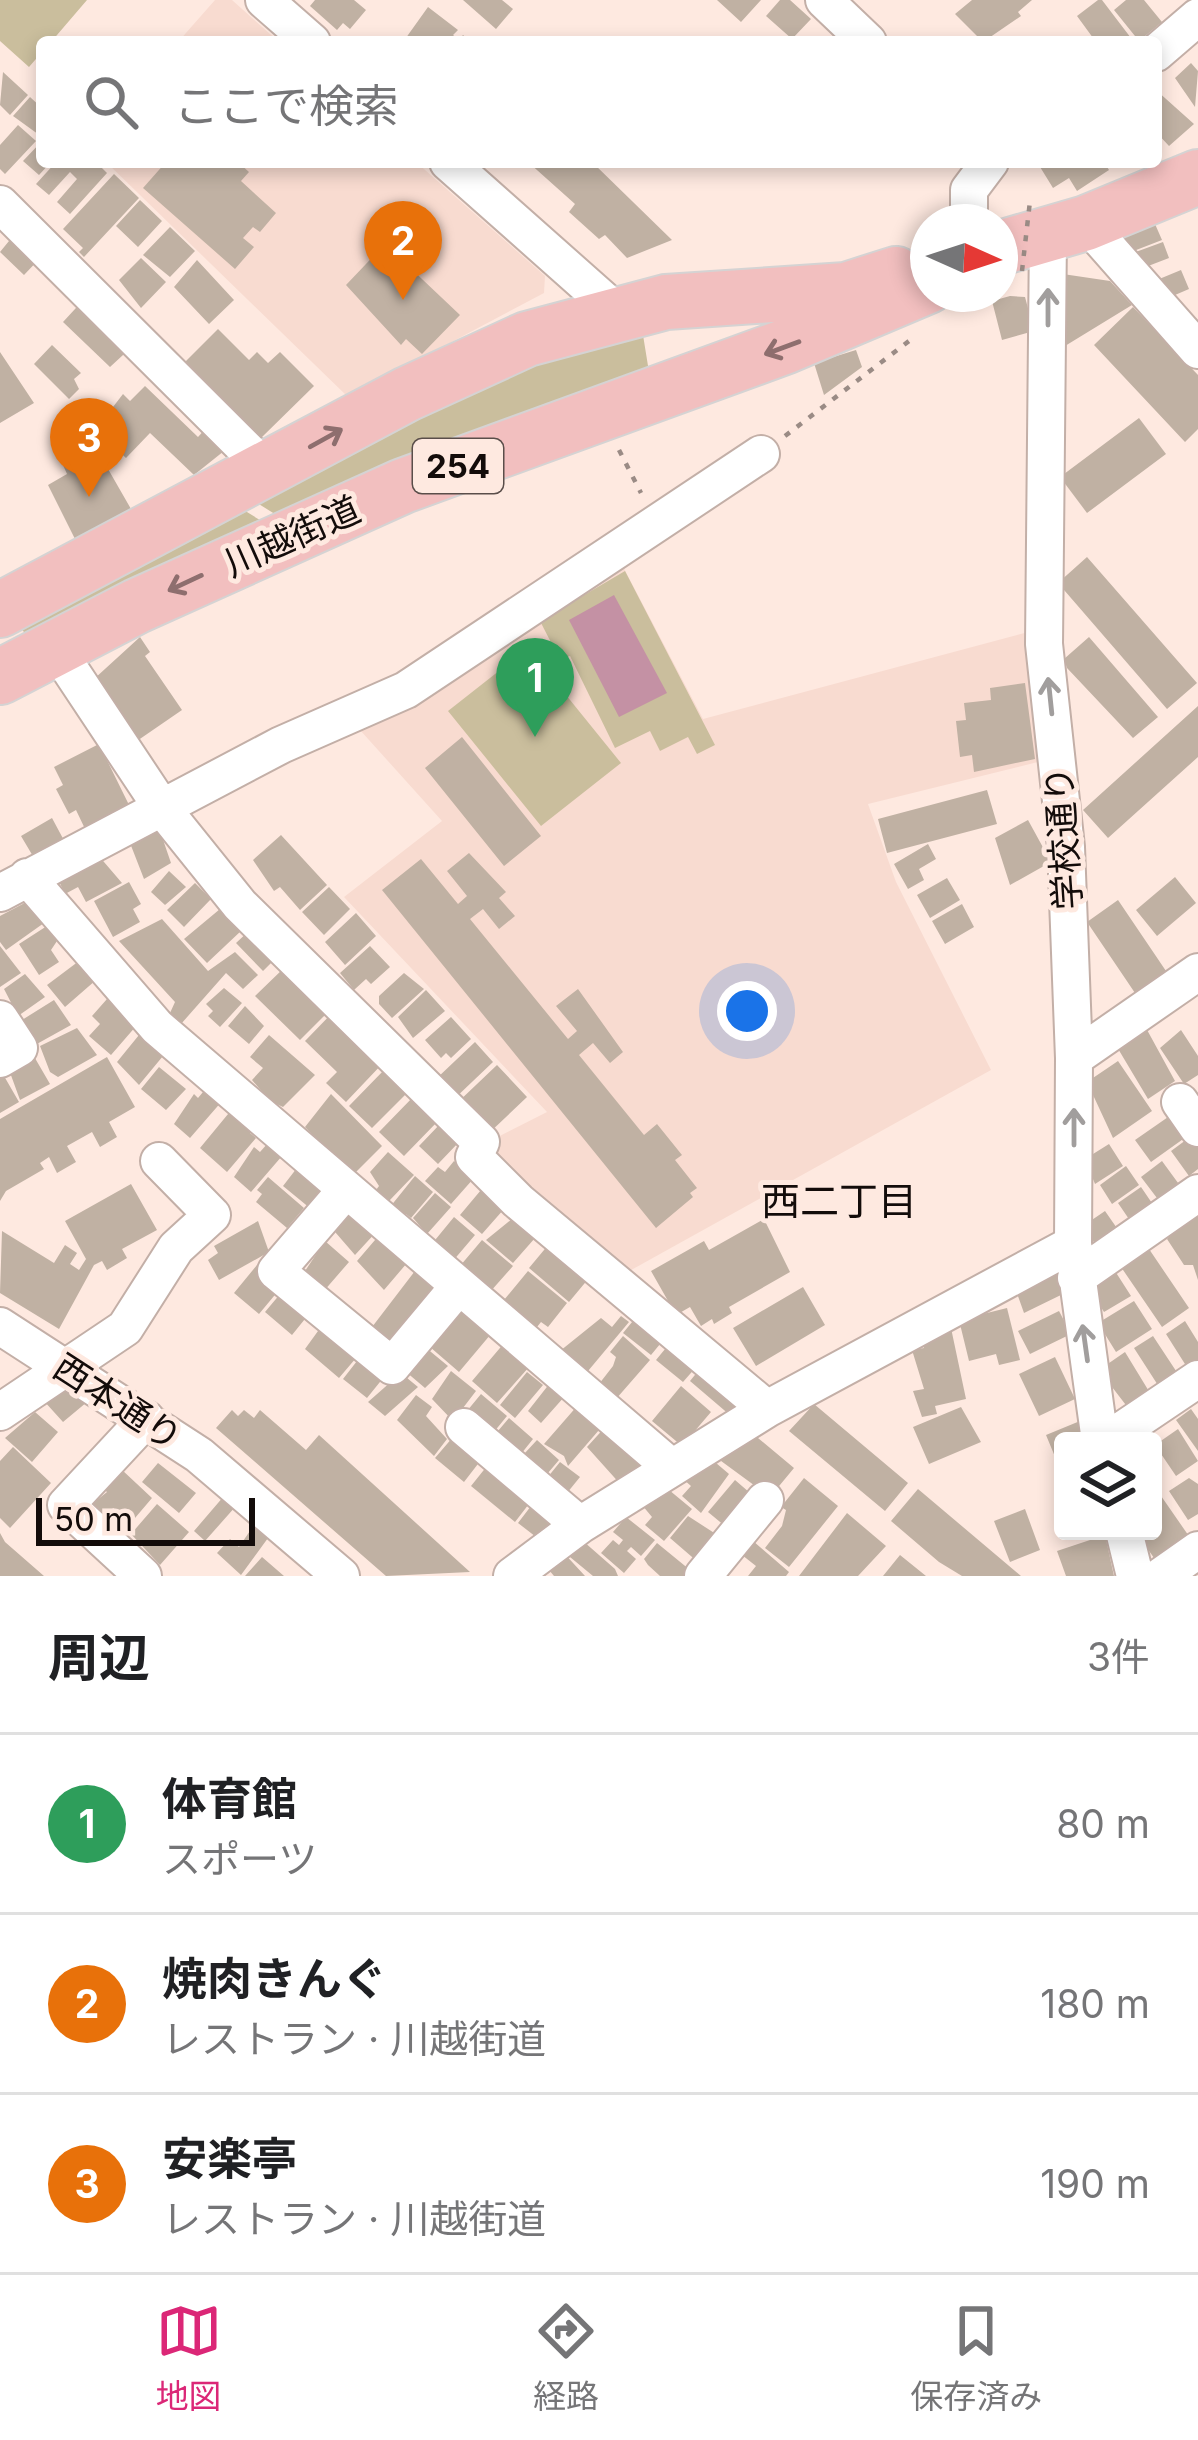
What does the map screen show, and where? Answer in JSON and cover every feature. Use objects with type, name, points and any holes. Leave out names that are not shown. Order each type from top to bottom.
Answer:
[{"type":"highway","points":[[1037,235],[1198,177]]},
{"type":"highway","name":"川越街道","points":[[1,609],[406,394],[527,339],[617,312],[733,295],[846,290],[910,271]]},
{"type":"highway","points":[[617,312],[646,329],[662,355],[648,398]]},
{"type":"highway","name":"川越街道","points":[[0,677],[403,486],[648,398],[915,312]]},
{"type":"highway","points":[[1,609],[19,639],[55,647]]},
{"type":"street","points":[[264,0],[304,36]]},
{"type":"street","points":[[824,0],[862,36]]},
{"type":"street","points":[[1162,47],[1198,16]]},
{"type":"street","points":[[455,168],[617,312]]},
{"type":"street","points":[[969,204],[969,190],[985,168]]},
{"type":"street","points":[[0,204],[266,470]]},
{"type":"street","points":[[1037,235],[1198,350]]},
{"type":"street","name":"学校通り","points":[[1037,235],[1044,644],[1066,847],[1074,1058],[1074,1261],[1102,1432]]},
{"type":"street","points":[[670,1467],[157,1027],[14,885],[281,745],[406,690],[761,454]]},
{"type":"street","points":[[55,647],[162,808],[240,905],[481,1142],[474,1157],[518,1202],[766,1409]]},
{"type":"street","points":[[1074,1058],[1198,972]]},
{"type":"street","points":[[0,1019],[19,1048],[0,1059]]},
{"type":"street","points":[[0,1412],[125,1328],[176,1248],[212,1215],[159,1161]]},
{"type":"street","points":[[345,1191],[276,1271],[392,1366],[458,1287]]},
{"type":"street","points":[[512,1576],[580,1525],[766,1409],[1074,1261],[1198,1193]]},
{"type":"street","name":"西本通り","points":[[0,1326],[199,1455],[341,1576]]},
{"type":"street","points":[[1117,1432],[1198,1379]]},
{"type":"street","points":[[143,1576],[66,1505],[146,1419]]},
{"type":"street","points":[[464,1427],[580,1525]]},
{"type":"street","points":[[703,1576],[765,1500]]},
{"type":"street","points":[[1126,1540],[1135,1576]]},
{"type":"street","points":[[1161,1576],[1198,1550]]},
{"type":"path","points":[[761,454],[921,312]]},
{"type":"path","points":[[618,448],[656,524]]},
{"type":"shaded area","points":[[0,0],[87,0],[56,36],[36,36],[36,59],[29,67],[0,41]]},
{"type":"shaded area","points":[[215,0],[232,0],[272,36],[183,36]]},
{"type":"shaded area","points":[[112,168],[423,168],[545,276],[544,293],[348,397]]},
{"type":"shaded area","points":[[643,335],[649,372],[286,521],[246,496],[446,388]]},
{"type":"shaded area","points":[[229,501],[268,525],[26,635],[19,625]]},
{"type":"shaded area","points":[[619,559],[703,719],[1032,631],[1050,759],[868,804],[896,882],[991,1070],[624,1274],[494,1163],[488,1142],[547,1112],[344,897],[442,821],[351,720]]},
{"type":"shaded area","points":[[625,571],[715,745],[697,754],[688,737],[660,751],[650,731],[615,748],[570,656],[560,660],[540,621]]},
{"type":"shaded area","points":[[614,595],[667,693],[619,717],[569,620]]},
{"type":"shaded area","points":[[528,648],[621,763],[541,826],[448,711]]},
{"type":"building","points":[[315,0],[354,0],[366,10],[350,29],[343,23],[337,30],[310,6]]},
{"type":"building","points":[[463,0],[502,0],[513,9],[496,29]]},
{"type":"building","points":[[717,0],[761,0],[741,22]]},
{"type":"building","points":[[780,0],[790,0],[811,19],[795,36],[789,36],[766,16]]},
{"type":"building","points":[[972,0],[1032,0],[1018,12],[1021,16],[992,36],[977,36],[955,14]]},
{"type":"building","points":[[1102,0],[1129,36],[1092,36],[1077,16]]},
{"type":"building","points":[[1126,0],[1144,0],[1162,22],[1145,36],[1135,36],[1114,10]]},
{"type":"building","points":[[428,7],[458,30],[454,36],[407,36]]},
{"type":"building","points":[[1191,63],[1198,71],[1195,107],[1175,78]]},
{"type":"building","points":[[3,72],[28,95],[10,115],[0,105]]},
{"type":"building","points":[[1162,95],[1194,124],[1169,146],[1162,138]]},
{"type":"building","points":[[30,97],[36,102],[36,133],[13,116]]},
{"type":"building","points":[[18,125],[36,141],[5,174],[0,169],[0,145]]},
{"type":"building","points":[[36,147],[36,168],[45,168],[39,175],[23,161]]},
{"type":"building","points":[[51,168],[102,168],[107,173],[70,214],[57,202],[77,179],[70,172],[49,195],[36,184]]},
{"type":"building","points":[[161,168],[245,168],[249,172],[241,181],[276,213],[260,232],[253,227],[243,238],[254,247],[235,269],[143,188]]},
{"type":"building","points":[[535,168],[598,168],[672,240],[627,258],[605,235],[599,239],[569,212],[575,204]]},
{"type":"building","points":[[1041,168],[1109,170],[1077,191],[1069,178],[1053,188]]},
{"type":"building","points":[[114,174],[139,198],[84,257],[79,252],[83,248],[63,229]]},
{"type":"building","points":[[140,200],[162,221],[138,247],[116,226]]},
{"type":"building","points":[[1155,224],[1162,240],[1131,252],[1122,236]]},
{"type":"building","points":[[170,227],[195,251],[170,277],[143,255]]},
{"type":"building","points":[[18,230],[43,255],[24,275],[0,252]]},
{"type":"building","points":[[1163,242],[1169,258],[1143,268],[1133,253]]},
{"type":"building","points":[[385,244],[460,315],[422,354],[406,339],[401,345],[346,285]]},
{"type":"building","points":[[141,258],[166,282],[141,308],[119,280]]},
{"type":"building","points":[[197,260],[234,300],[209,324],[174,287]]},
{"type":"building","points":[[1181,270],[1189,289],[1168,298],[1152,282]]},
{"type":"building","points":[[1056,273],[1110,281],[1132,305],[1065,346]]},
{"type":"building","points":[[87,296],[136,343],[110,367],[63,322]]},
{"type":"building","points":[[1018,297],[1025,297],[1034,331],[1002,340],[995,312],[1018,312]]},
{"type":"building","points":[[1133,307],[1198,375],[1198,429],[1185,442],[1094,345]]},
{"type":"building","points":[[218,329],[249,360],[257,352],[268,363],[280,352],[314,386],[261,438],[185,362]]},
{"type":"building","points":[[52,345],[81,373],[74,379],[79,389],[69,399],[34,364]]},
{"type":"building","points":[[856,350],[862,367],[824,395],[814,363]]},
{"type":"building","points":[[0,352],[34,403],[0,423]]},
{"type":"building","points":[[145,386],[198,437],[208,426],[229,447],[194,475],[150,433],[126,458],[96,429],[123,394],[130,401]]},
{"type":"building","points":[[1139,418],[1166,454],[1087,513],[1060,477]]},
{"type":"building","points":[[96,448],[131,509],[75,539],[48,485],[67,474],[63,465]]},
{"type":"building","points":[[1087,557],[1197,683],[1167,709],[1058,583]]},
{"type":"building","points":[[140,637],[150,652],[145,656],[182,710],[134,743],[94,679]]},
{"type":"building","points":[[1089,637],[1158,717],[1133,738],[1067,668],[1064,659]]},
{"type":"building","points":[[1025,683],[1035,759],[974,772],[972,755],[960,757],[956,721],[966,720],[964,703],[991,700],[990,688]]},
{"type":"building","points":[[1198,706],[1198,757],[1108,838],[1083,810]]},
{"type":"building","points":[[462,737],[541,836],[504,866],[425,768]]},
{"type":"building","points":[[99,744],[132,811],[87,833],[76,810],[69,814],[56,789],[63,785],[54,767]]},
{"type":"building","points":[[987,790],[997,824],[887,853],[878,819]]},
{"type":"building","points":[[52,818],[67,846],[37,863],[21,836]]},
{"type":"building","points":[[1028,820],[1051,862],[1010,885],[995,838]]},
{"type":"building","points":[[159,828],[171,863],[144,879],[130,843]]},
{"type":"building","points":[[281,835],[327,885],[300,910],[280,887],[274,891],[253,860]]},
{"type":"building","points":[[928,844],[936,859],[919,869],[924,880],[908,889],[894,864]]},
{"type":"building","points":[[469,853],[506,892],[499,898],[515,916],[499,929],[483,909],[470,919],[568,1039],[577,1031],[556,1006],[578,989],[623,1052],[610,1063],[593,1043],[579,1055],[644,1135],[657,1124],[682,1155],[675,1160],[697,1188],[690,1193],[693,1197],[656,1228],[382,890],[421,859],[458,904],[467,896],[447,871]]},
{"type":"building","points":[[98,855],[122,883],[86,902],[78,887],[65,894],[57,877]]},
{"type":"building","points":[[169,871],[186,887],[165,905],[151,892]]},
{"type":"building","points":[[1175,877],[1196,903],[1157,936],[1136,910]]},
{"type":"building","points":[[947,878],[960,900],[930,918],[917,895]]},
{"type":"building","points":[[129,882],[141,904],[133,909],[140,922],[113,937],[94,901]]},
{"type":"building","points":[[195,883],[211,899],[184,927],[167,910]]},
{"type":"building","points":[[329,887],[350,909],[324,935],[302,912]]},
{"type":"building","points":[[36,897],[51,918],[6,950],[0,942],[0,916]]},
{"type":"building","points":[[1118,900],[1166,971],[1135,993],[1087,922]]},
{"type":"building","points":[[226,904],[242,930],[207,963],[184,939]]},
{"type":"building","points":[[962,904],[974,927],[945,944],[932,921]]},
{"type":"building","points":[[356,913],[376,936],[345,965],[325,942]]},
{"type":"building","points":[[162,919],[208,971],[235,952],[258,975],[243,989],[226,973],[181,1024],[170,1013],[175,1002],[119,941]]},
{"type":"building","points":[[50,924],[59,938],[51,950],[59,962],[39,975],[19,944]]},
{"type":"building","points":[[250,930],[278,956],[263,971],[236,943]]},
{"type":"building","points":[[0,946],[21,973],[0,987]]},
{"type":"building","points":[[370,946],[390,967],[371,984],[366,979],[354,990],[340,973]]},
{"type":"building","points":[[79,961],[96,980],[65,1007],[47,985]]},
{"type":"building","points":[[285,967],[329,1011],[300,1040],[255,996]]},
{"type":"building","points":[[404,973],[424,989],[392,1018],[379,1004],[379,996]]},
{"type":"building","points":[[25,974],[45,997],[18,1016],[4,989]]},
{"type":"building","points":[[224,988],[242,1003],[220,1027],[208,1016],[213,1011],[206,1004]]},
{"type":"building","points":[[426,990],[445,1011],[413,1038],[398,1017]]},
{"type":"building","points":[[107,999],[137,1025],[111,1055],[89,1036],[100,1024],[92,1016]]},
{"type":"building","points":[[54,1000],[71,1025],[35,1045],[22,1020]]},
{"type":"building","points":[[245,1006],[264,1026],[249,1044],[228,1026]]},
{"type":"building","points":[[336,1009],[384,1062],[346,1102],[326,1083],[337,1072],[305,1041]]},
{"type":"building","points":[[451,1017],[471,1039],[451,1058],[446,1053],[441,1058],[425,1040]]},
{"type":"building","points":[[77,1028],[97,1055],[58,1077],[50,1072],[40,1046]]},
{"type":"building","points":[[1146,1028],[1175,1081],[1148,1099],[1117,1047]]},
{"type":"building","points":[[1181,1030],[1198,1056],[1198,1075],[1184,1084],[1160,1048]]},
{"type":"building","points":[[139,1035],[163,1056],[139,1085],[117,1062]]},
{"type":"building","points":[[269,1035],[315,1075],[283,1107],[270,1101],[252,1080],[263,1068],[250,1057]]},
{"type":"building","points":[[475,1042],[493,1062],[452,1101],[436,1079]]},
{"type":"building","points":[[32,1053],[50,1084],[20,1100],[8,1067]]},
{"type":"building","points":[[107,1057],[135,1107],[109,1122],[117,1137],[100,1147],[92,1132],[67,1146],[76,1162],[57,1173],[49,1157],[40,1163],[44,1169],[6,1191],[0,1201],[0,1119]]},
{"type":"building","points":[[1118,1061],[1152,1111],[1113,1138],[1087,1082]]},
{"type":"building","points":[[497,1065],[527,1097],[488,1134],[456,1104]]},
{"type":"building","points":[[159,1067],[186,1089],[166,1110],[141,1089]]},
{"type":"building","points":[[385,1069],[408,1092],[372,1128],[349,1106]]},
{"type":"building","points":[[4,1076],[19,1102],[0,1113],[0,1078]]},
{"type":"building","points":[[208,1086],[223,1100],[190,1138],[174,1124],[194,1094],[198,1098]]},
{"type":"building","points":[[331,1094],[382,1146],[352,1176],[305,1127]]},
{"type":"building","points":[[414,1096],[439,1120],[404,1156],[379,1132]]},
{"type":"building","points":[[233,1108],[255,1127],[250,1133],[256,1138],[227,1172],[200,1148]]},
{"type":"building","points":[[1171,1115],[1186,1137],[1151,1162],[1135,1140]]},
{"type":"building","points":[[441,1123],[460,1141],[438,1164],[419,1146]]},
{"type":"building","points":[[1190,1137],[1198,1148],[1198,1169],[1189,1176],[1171,1151]]},
{"type":"building","points":[[268,1143],[282,1156],[251,1192],[234,1177],[254,1147],[260,1152]]},
{"type":"building","points":[[1109,1144],[1123,1166],[1095,1184],[1085,1159]]},
{"type":"building","points":[[388,1152],[414,1175],[389,1201],[376,1190],[379,1186],[370,1172]]},
{"type":"building","points":[[454,1161],[474,1178],[451,1204],[425,1181],[438,1167],[445,1172]]},
{"type":"building","points":[[1162,1161],[1181,1187],[1160,1202],[1141,1177]]},
{"type":"building","points":[[300,1164],[324,1192],[311,1209],[283,1186]]},
{"type":"building","points":[[1126,1166],[1139,1185],[1112,1204],[1100,1185]]},
{"type":"building","points":[[415,1176],[433,1192],[411,1218],[406,1214],[402,1218],[390,1207]]},
{"type":"building","points":[[268,1177],[304,1208],[287,1228],[256,1202],[262,1194],[257,1190]]},
{"type":"building","points":[[131,1184],[157,1230],[122,1249],[127,1258],[107,1270],[102,1261],[94,1265],[59,1329],[0,1293],[2,1231],[54,1263],[65,1245],[77,1253],[70,1264],[79,1270],[86,1259],[65,1221]]},
{"type":"building","points":[[1141,1187],[1156,1209],[1133,1225],[1118,1203]]},
{"type":"building","points":[[481,1190],[504,1209],[482,1234],[460,1215]]},
{"type":"building","points":[[435,1193],[451,1207],[427,1234],[413,1218]]},
{"type":"building","points":[[343,1209],[378,1230],[355,1255],[329,1225]]},
{"type":"building","points":[[1198,1209],[1198,1280],[1193,1265],[1184,1265],[1167,1239]]},
{"type":"building","points":[[1105,1211],[1121,1234],[1096,1245],[1083,1226]]},
{"type":"building","points":[[454,1217],[475,1235],[452,1262],[431,1245]]},
{"type":"building","points":[[512,1219],[535,1238],[513,1263],[486,1240]]},
{"type":"building","points":[[764,1219],[790,1272],[729,1307],[732,1313],[714,1324],[712,1319],[701,1326],[690,1307],[676,1315],[651,1271],[704,1241],[709,1250]]},
{"type":"building","points":[[258,1221],[269,1252],[219,1280],[208,1260],[218,1253],[214,1246]]},
{"type":"building","points":[[381,1233],[407,1263],[384,1290],[357,1261]]},
{"type":"building","points":[[482,1240],[513,1266],[490,1292],[460,1266]]},
{"type":"building","points":[[325,1241],[349,1262],[323,1292],[305,1271]]},
{"type":"building","points":[[549,1244],[589,1278],[569,1302],[529,1268]]},
{"type":"building","points":[[1149,1249],[1189,1308],[1162,1327],[1121,1267]]},
{"type":"building","points":[[257,1265],[279,1290],[259,1314],[234,1293]]},
{"type":"building","points":[[418,1267],[440,1282],[393,1348],[369,1331]]},
{"type":"building","points":[[1053,1267],[1065,1293],[1024,1313],[1014,1285]]},
{"type":"building","points":[[528,1271],[567,1303],[548,1327],[541,1322],[533,1332],[504,1300]]},
{"type":"building","points":[[1115,1271],[1131,1296],[1104,1312],[1089,1288]]},
{"type":"building","points":[[286,1287],[313,1309],[292,1335],[265,1312]]},
{"type":"building","points":[[803,1287],[825,1325],[756,1366],[733,1328]]},
{"type":"building","points":[[1134,1301],[1152,1329],[1116,1352],[1098,1323]]},
{"type":"building","points":[[467,1303],[496,1328],[459,1372],[430,1347]]},
{"type":"building","points":[[1007,1308],[1020,1360],[999,1365],[996,1354],[969,1361],[959,1320]]},
{"type":"building","points":[[1059,1311],[1071,1334],[1030,1354],[1018,1331]]},
{"type":"building","points":[[621,1316],[629,1322],[583,1377],[560,1351],[601,1318],[612,1327]]},
{"type":"building","points":[[637,1316],[665,1338],[651,1355],[623,1333]]},
{"type":"building","points":[[326,1320],[356,1358],[339,1378],[305,1349]]},
{"type":"building","points":[[1185,1321],[1198,1342],[1198,1367],[1190,1372],[1166,1334]]},
{"type":"building","points":[[951,1328],[966,1399],[935,1406],[937,1414],[922,1417],[913,1391],[924,1389],[912,1350],[924,1348],[921,1335]]},
{"type":"building","points":[[623,1336],[650,1360],[616,1399],[599,1384],[613,1366],[616,1357],[610,1352]]},
{"type":"building","points":[[1153,1336],[1182,1380],[1163,1393],[1134,1348]]},
{"type":"building","points":[[505,1342],[529,1367],[497,1403],[472,1381]]},
{"type":"building","points":[[670,1343],[697,1366],[683,1382],[656,1360]]},
{"type":"building","points":[[425,1347],[448,1366],[425,1388],[405,1371]]},
{"type":"building","points":[[364,1352],[388,1372],[367,1398],[343,1379]]},
{"type":"building","points":[[1125,1352],[1150,1393],[1132,1413],[1099,1370]]},
{"type":"building","points":[[1055,1357],[1075,1399],[1039,1416],[1019,1374]]},
{"type":"building","points":[[703,1365],[744,1400],[731,1416],[690,1381]]},
{"type":"building","points":[[451,1371],[476,1391],[453,1421],[432,1399]]},
{"type":"building","points":[[527,1372],[543,1385],[515,1418],[500,1405]]},
{"type":"building","points":[[401,1373],[418,1387],[385,1416],[368,1402]]},
{"type":"building","points":[[550,1383],[565,1396],[541,1423],[528,1411]]},
{"type":"building","points":[[69,1386],[87,1402],[63,1422],[44,1401],[56,1387],[62,1393]]},
{"type":"building","points":[[681,1386],[711,1412],[682,1446],[652,1421]]},
{"type":"building","points":[[481,1394],[507,1416],[489,1438],[467,1411]]},
{"type":"building","points":[[416,1395],[432,1407],[426,1416],[447,1439],[434,1456],[397,1420]]},
{"type":"building","points":[[814,1404],[908,1483],[885,1511],[789,1431]]},
{"type":"building","points":[[578,1405],[599,1430],[568,1466],[564,1456],[544,1444]]},
{"type":"building","points":[[961,1407],[981,1442],[929,1464],[913,1427]]},
{"type":"building","points":[[1191,1409],[1198,1419],[1198,1451],[1176,1420]]},
{"type":"building","points":[[232,1410],[238,1416],[244,1410],[254,1418],[260,1410],[306,1450],[319,1435],[470,1572],[386,1576],[216,1428]]},
{"type":"building","points":[[35,1412],[58,1432],[32,1462],[5,1438]]},
{"type":"building","points":[[509,1418],[533,1439],[517,1459],[492,1438]]},
{"type":"building","points":[[1080,1421],[1084,1432],[1054,1432],[1054,1454],[1046,1435]]},
{"type":"building","points":[[607,1425],[645,1459],[622,1486],[587,1447]]},
{"type":"building","points":[[1178,1429],[1198,1461],[1176,1476],[1162,1455],[1162,1440]]},
{"type":"building","points":[[752,1433],[794,1468],[770,1497],[717,1458]]},
{"type":"building","points":[[453,1437],[481,1460],[464,1482],[435,1458]]},
{"type":"building","points":[[537,1440],[559,1460],[542,1480],[524,1454]]},
{"type":"building","points":[[13,1447],[51,1483],[10,1528],[0,1518],[0,1461]]},
{"type":"building","points":[[709,1457],[729,1474],[701,1513],[682,1496],[691,1486],[683,1479]]},
{"type":"building","points":[[560,1462],[580,1477],[567,1493],[543,1483]]},
{"type":"building","points":[[158,1463],[196,1493],[179,1513],[142,1482]]},
{"type":"building","points":[[487,1466],[532,1500],[515,1522],[471,1486]]},
{"type":"building","points":[[121,1469],[152,1498],[135,1518],[127,1511],[111,1529],[87,1508],[107,1492],[102,1488]]},
{"type":"building","points":[[804,1478],[838,1506],[789,1567],[765,1548],[782,1526],[786,1510],[781,1507]]},
{"type":"building","points":[[1189,1478],[1198,1484],[1198,1514],[1188,1520],[1169,1491]]},
{"type":"building","points":[[735,1480],[757,1499],[731,1531],[708,1512]]},
{"type":"building","points":[[663,1485],[692,1509],[664,1541],[645,1525],[652,1517],[642,1505]]},
{"type":"building","points":[[918,1489],[1021,1576],[962,1576],[939,1562],[891,1521]]},
{"type":"building","points":[[224,1496],[236,1506],[205,1541],[194,1531]]},
{"type":"building","points":[[1162,1497],[1193,1542],[1159,1565],[1141,1540],[1162,1540]]},
{"type":"building","points":[[157,1504],[189,1532],[160,1565],[131,1534]]},
{"type":"building","points":[[531,1506],[554,1525],[540,1540],[518,1523]]},
{"type":"building","points":[[1025,1509],[1040,1550],[1010,1562],[994,1521]]},
{"type":"building","points":[[847,1513],[886,1546],[858,1576],[799,1576]]},
{"type":"building","points":[[688,1516],[722,1538],[699,1563],[670,1538]]},
{"type":"building","points":[[626,1517],[655,1540],[641,1556],[631,1547],[627,1551],[636,1559],[624,1573],[601,1553],[613,1540],[619,1545],[623,1540],[613,1532]]},
{"type":"building","points":[[254,1525],[268,1538],[241,1575],[217,1553],[230,1539],[239,1547]]},
{"type":"building","points":[[0,1533],[5,1542],[44,1576],[0,1576]]},
{"type":"building","points":[[1106,1540],[1114,1576],[1066,1576],[1057,1551]]},
{"type":"building","points":[[583,1541],[618,1576],[593,1576],[570,1557]]},
{"type":"building","points":[[753,1541],[789,1572],[786,1576],[748,1576],[756,1566],[742,1555]]},
{"type":"building","points":[[657,1543],[690,1570],[685,1576],[660,1576],[648,1565],[644,1559]]},
{"type":"building","points":[[562,1551],[585,1576],[554,1576],[549,1570]]},
{"type":"building","points":[[900,1555],[926,1576],[883,1576]]},
{"type":"building","points":[[262,1557],[284,1576],[245,1576]]},
{"type":"place","name":"焼肉きんぐ","points":[[403,300]]},
{"type":"place","name":"安楽亭","points":[[89,497]]},
{"type":"place","name":"体育館","points":[[535,737]]},
{"type":"district","name":"西二丁目","points":[[839,1201]]}]
